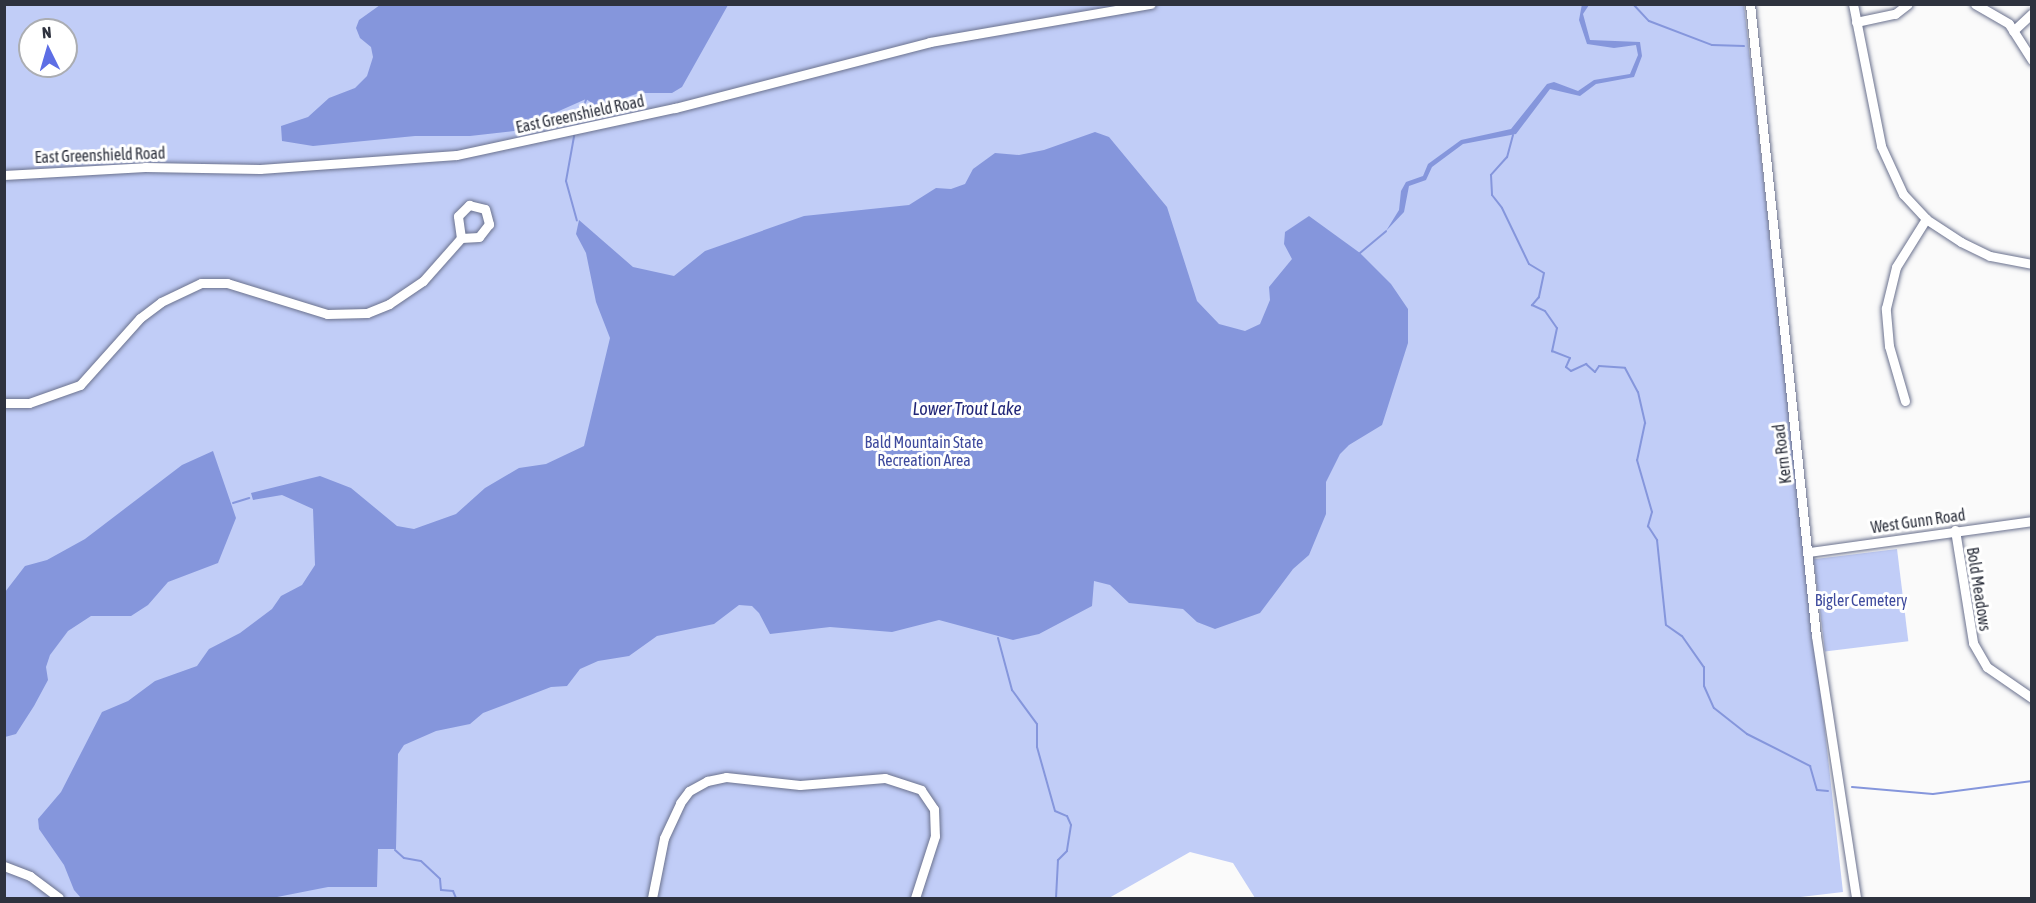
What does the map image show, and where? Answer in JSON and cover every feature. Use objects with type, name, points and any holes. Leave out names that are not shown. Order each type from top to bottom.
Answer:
[{"type":"street","name":"East Greenshield Road","points":[[4,175],[145,167],[260,169],[457,155],[675,108],[930,42],[1151,4]]},
{"type":"street","name":"Kern Road","points":[[1750,4],[1816,636],[1856,898]]},
{"type":"street","points":[[1853,4],[1881,146],[1903,194],[1926,219],[1990,256],[2031,264]]},
{"type":"street","points":[[1856,22],[1895,14],[1908,4]]},
{"type":"street","points":[[1976,4],[1994,8],[2013,31],[2031,60]]},
{"type":"street","points":[[2013,31],[2031,13]]},
{"type":"street","points":[[1905,401],[1889,346],[1886,308],[1896,267],[1926,219]]},
{"type":"street","points":[[4,403],[29,403],[80,385],[141,318],[161,302],[201,283],[227,283],[327,314],[367,313],[389,304],[423,281],[461,238]]},
{"type":"street","name":"West Gunn Road","points":[[1809,552],[2031,521]]},
{"type":"street","name":"Bold Meadows","points":[[1955,530],[1973,643],[1987,667],[2031,698]]},
{"type":"street","points":[[652,898],[664,838],[681,803],[689,791],[707,781],[726,777],[800,785],[885,778],[921,790],[934,809],[935,836],[915,898]]},
{"type":"street","points":[[4,866],[30,876],[59,898]]},
{"type":"green space","name":"Bald Mountain State Recreation Area","points":[[5,5],[1744,5],[1843,892],[1792,898],[1255,898],[1233,863],[1190,852],[1109,898],[5,898]]},
{"type":"green space","name":"Bigler Cemetery","points":[[1897,549],[1908,641],[1825,652],[1814,559]]},
{"type":"water","points":[[1582,4],[1589,5],[1583,14],[1590,40],[1640,42],[1642,56],[1634,77],[1596,84],[1580,96],[1550,89],[1516,134],[1463,144],[1432,167],[1426,180],[1409,186],[1404,212],[1386,231],[1399,210],[1401,191],[1406,182],[1423,176],[1428,164],[1461,140],[1511,129],[1547,84],[1554,82],[1578,91],[1594,80],[1630,74],[1638,55],[1636,45],[1614,48],[1587,44],[1579,20]]},
{"type":"water","points":[[380,5],[728,5],[682,87],[672,93],[639,93],[598,107],[586,99],[514,131],[470,136],[415,136],[313,146],[282,141],[281,126],[308,117],[329,98],[355,88],[367,76],[373,57],[371,47],[360,38],[356,28],[359,20]]},
{"type":"water","name":"Lower Trout Lake","points":[[1095,132],[1109,137],[1167,207],[1197,301],[1219,324],[1245,331],[1260,324],[1270,300],[1269,287],[1292,259],[1284,244],[1285,232],[1309,216],[1360,253],[1391,284],[1408,309],[1408,343],[1382,425],[1349,445],[1340,454],[1326,482],[1326,514],[1309,555],[1293,569],[1260,613],[1215,629],[1197,622],[1183,609],[1129,603],[1110,585],[1094,581],[1092,606],[1039,634],[1013,640],[939,620],[892,632],[830,627],[770,634],[759,613],[752,606],[739,605],[714,624],[657,636],[629,656],[598,661],[580,669],[567,686],[551,687],[483,713],[470,724],[436,731],[404,745],[398,754],[396,849],[378,849],[377,887],[328,887],[272,898],[81,898],[74,890],[64,865],[39,829],[38,819],[61,792],[102,712],[128,701],[155,681],[197,666],[209,649],[240,633],[272,609],[281,596],[302,585],[315,565],[313,509],[282,495],[253,500],[251,493],[320,476],[351,488],[397,526],[414,529],[456,514],[485,488],[519,468],[546,464],[584,446],[610,338],[596,302],[586,253],[576,234],[579,220],[633,267],[674,276],[705,251],[804,216],[909,205],[936,188],[951,189],[965,184],[973,169],[995,153],[1019,155],[1044,150]]},
{"type":"water","points":[[213,451],[236,518],[218,563],[168,582],[148,605],[131,616],[91,616],[68,631],[50,655],[46,667],[48,680],[34,706],[16,734],[5,737],[5,592],[25,566],[47,560],[85,539],[182,465]]},
{"type":"waterway","points":[[1633,4],[1649,21],[1712,45],[1744,46]]},
{"type":"waterway","points":[[577,126],[587,97]]},
{"type":"waterway","points":[[575,131],[566,181],[577,221]]},
{"type":"waterway","points":[[1513,135],[1507,157],[1491,175],[1492,195],[1502,208],[1529,264],[1544,273],[1539,297],[1532,305],[1545,311],[1557,328],[1552,351],[1570,358],[1566,367],[1571,371],[1586,364],[1595,372],[1599,366],[1625,368],[1638,392],[1645,423],[1637,460],[1652,512],[1648,526],[1657,540],[1666,625],[1682,636],[1704,667],[1704,686],[1714,708],[1747,734],[1810,766],[1817,790],[1828,791]]},
{"type":"waterway","points":[[1360,253],[1386,231]]},
{"type":"waterway","points":[[233,503],[249,498]]},
{"type":"waterway","points":[[998,638],[1012,690],[1037,724],[1037,747],[1055,811],[1067,816],[1071,825],[1067,851],[1058,860],[1056,898]]},
{"type":"waterway","points":[[1852,787],[1933,794],[2032,781]]},
{"type":"waterway","points":[[395,850],[404,858],[421,861],[440,879],[441,890],[453,891],[456,898]]}]
